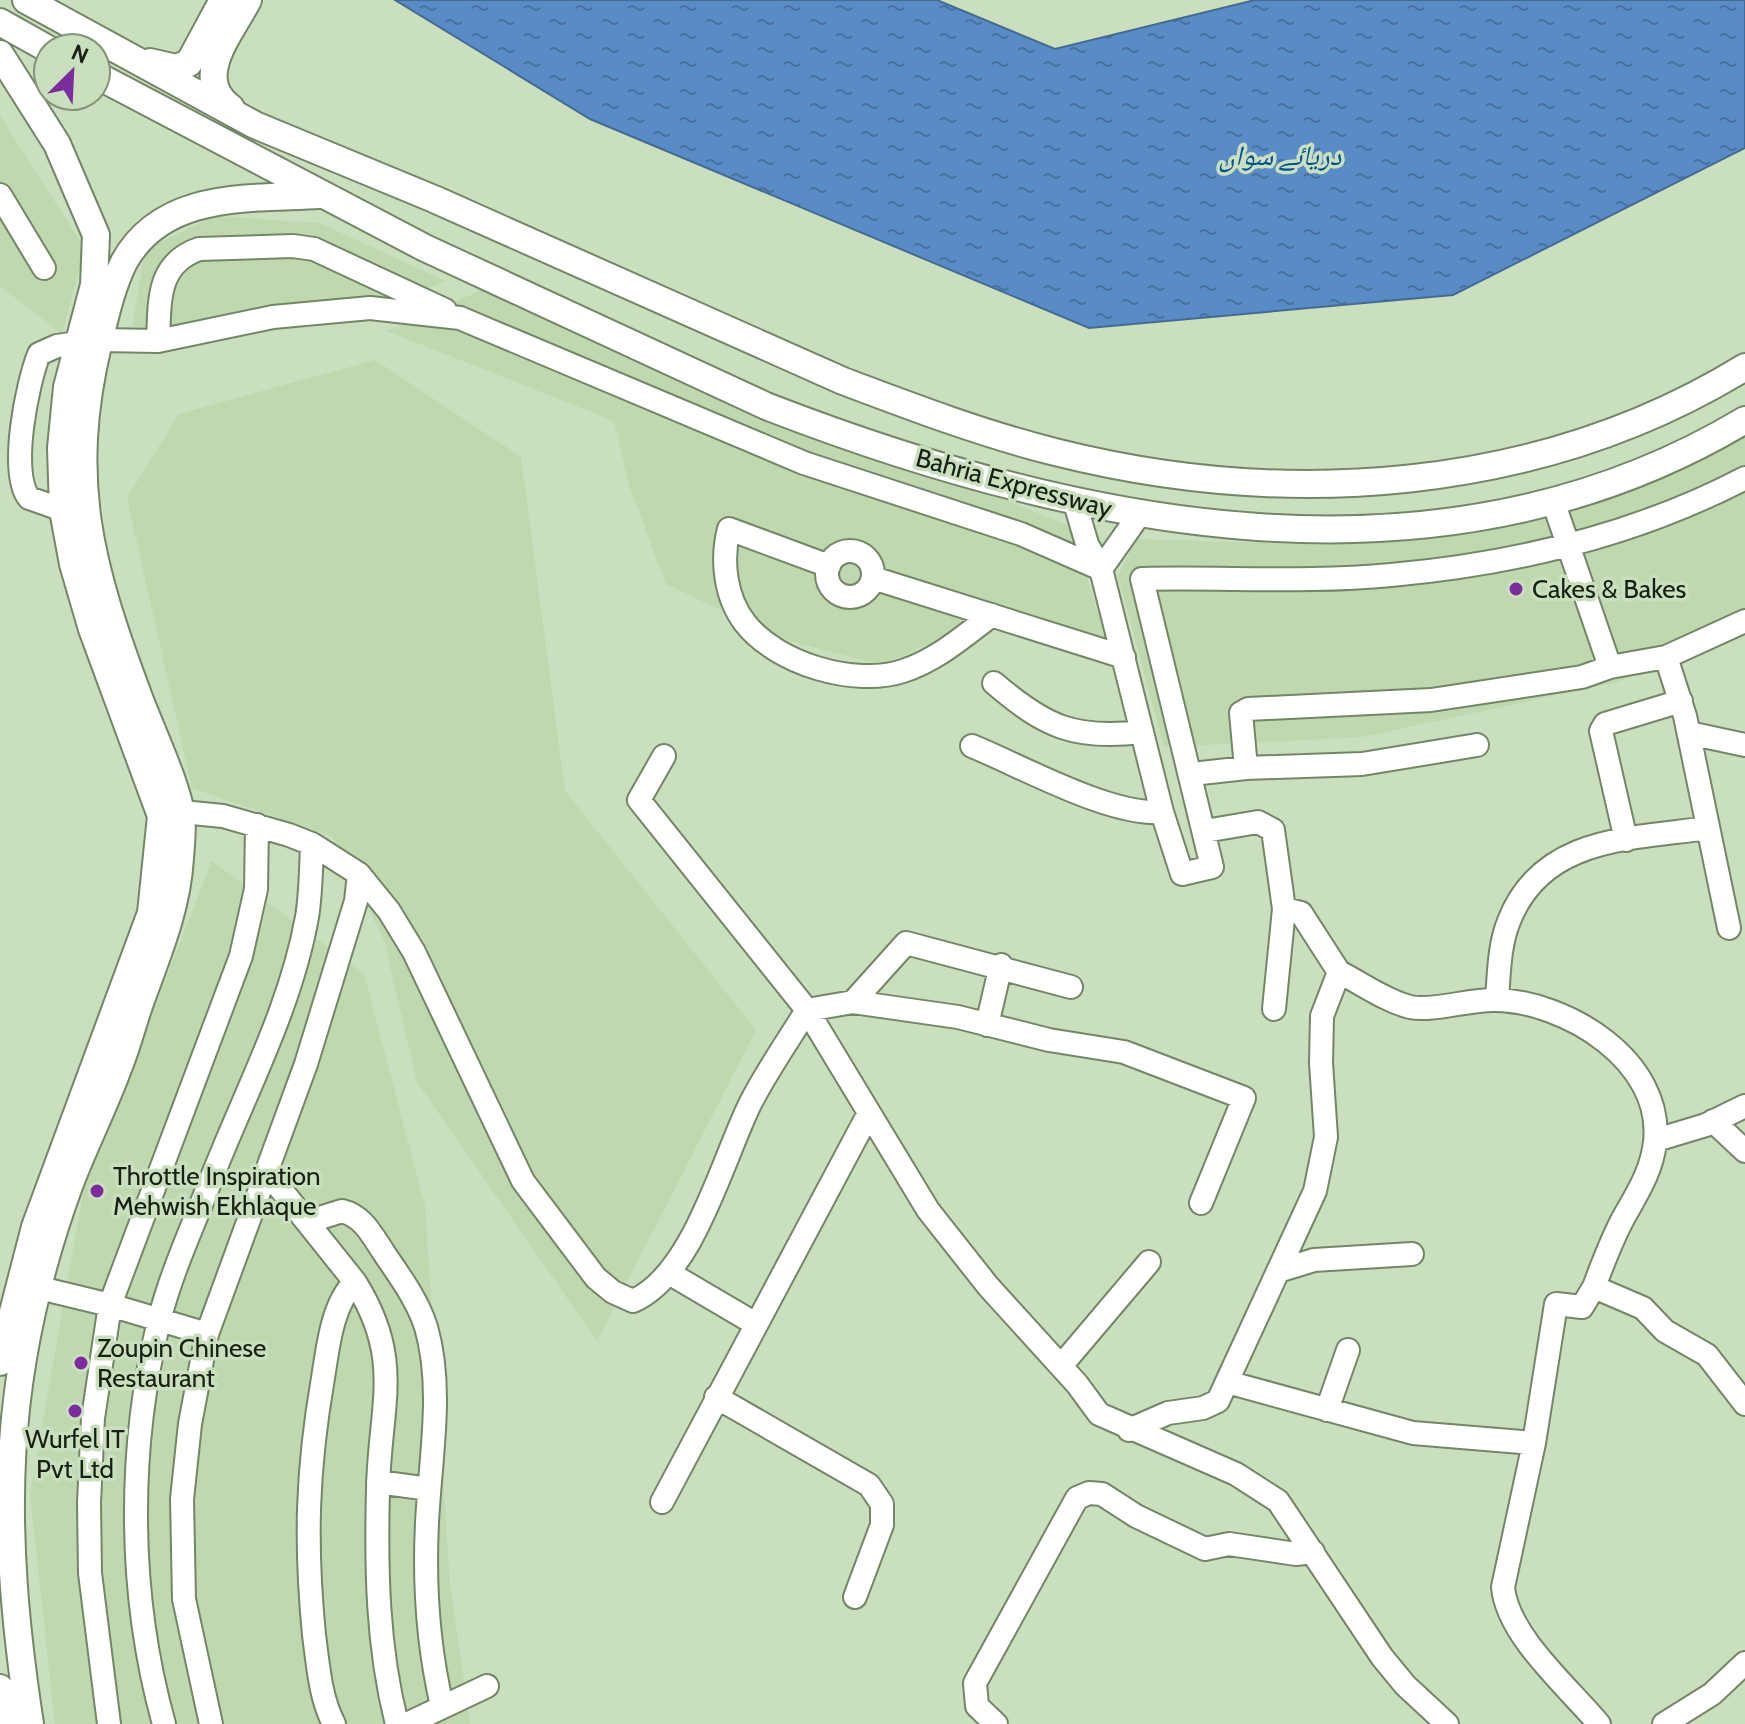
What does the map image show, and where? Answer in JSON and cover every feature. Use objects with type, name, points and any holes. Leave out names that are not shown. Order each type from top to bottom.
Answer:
[{"type":"main road","points":[[26,0],[82,32]]},
{"type":"main road","points":[[223,0],[202,64],[220,99],[255,125]]},
{"type":"main road","points":[[112,48],[159,66],[176,68],[202,64],[248,0]]},
{"type":"main road","points":[[0,22],[32,40]]},
{"type":"main road","points":[[112,49],[255,125]]},
{"type":"main road","points":[[0,54],[57,144],[96,235],[82,449],[83,507],[93,559],[111,623],[182,812],[180,863],[171,918],[120,1064],[28,1285],[0,1362]]},
{"type":"main road","name":"Bahria Expressway","points":[[112,84],[319,195],[766,406],[823,428],[986,480],[1075,503],[1139,515],[1238,527],[1322,531],[1393,528],[1483,516],[1553,501],[1663,462],[1745,420]]},
{"type":"main road","name":"Bahria Expressway","points":[[255,125],[434,199],[787,357],[912,407],[1054,452],[1197,478],[1318,483],[1444,477],[1541,456],[1629,425],[1698,396],[1745,367]]},
{"type":"main road","points":[[30,1724],[14,1647],[3,1564],[13,1381],[35,1227],[151,913],[159,860],[161,816],[92,629],[73,564],[63,510],[61,448],[88,342],[125,261],[145,234],[187,207],[226,200],[319,195]]},
{"type":"main road","points":[[0,1688],[7,1724]]},
{"type":"street","points":[[0,195],[44,268]]},
{"type":"street","points":[[158,341],[165,277],[171,265],[185,254],[199,249],[293,246],[314,249],[361,268],[460,318],[804,463],[1021,534],[1101,569]]},
{"type":"street","points":[[63,510],[36,503],[22,488],[23,425],[31,374],[39,354],[57,346],[88,342],[158,341],[273,317],[370,308],[460,318]]},
{"type":"street","points":[[1075,503],[1087,544],[1101,569],[1162,812],[1182,874],[1212,867],[1192,774],[1149,620],[1142,579],[1390,575],[1570,545],[1696,504],[1745,478]]},
{"type":"street","points":[[1553,501],[1610,667]]},
{"type":"street","points":[[1101,569],[1139,515]]},
{"type":"street","points":[[829,566],[729,529],[724,573],[744,622],[766,643],[826,670],[869,677],[902,671],[928,660],[992,615]]},
{"type":"street","points":[[847,551],[859,552],[868,559],[873,578],[865,592],[854,597],[842,596],[832,589],[827,578],[835,556],[847,551]]},
{"type":"street","points":[[873,578],[1124,657]]},
{"type":"street","points":[[1117,628],[1149,620]]},
{"type":"street","points":[[1246,768],[1241,713],[1248,709],[1431,700],[1582,677],[1610,667],[1666,657],[1745,621]]},
{"type":"street","points":[[1666,657],[1689,733],[1729,928]]},
{"type":"street","points":[[994,683],[1030,711],[1075,733],[1100,737],[1142,732]]},
{"type":"street","points":[[1626,840],[1601,731],[1605,724],[1681,701]]},
{"type":"street","points":[[1689,733],[1745,745]]},
{"type":"street","points":[[1192,774],[1246,768],[1362,764],[1477,745]]},
{"type":"street","points":[[972,746],[1103,801],[1141,814],[1162,812]]},
{"type":"street","points":[[664,756],[639,800],[807,1010],[928,1210],[988,1286],[1061,1366],[1099,1414],[1129,1430],[1236,1474],[1278,1501],[1382,1657],[1405,1685],[1447,1724]]},
{"type":"street","points":[[182,812],[223,816],[312,844],[359,874],[389,911],[414,952],[523,1181],[596,1278],[613,1292],[633,1301],[652,1292],[669,1273],[697,1222],[751,1102],[807,1010],[853,1002],[1124,1052],[1244,1098],[1201,1203]]},
{"type":"street","points":[[1205,831],[1258,822],[1273,830],[1284,909],[1274,1009]]},
{"type":"street","points":[[109,1724],[90,1573],[89,1503],[93,1418],[110,1305],[241,956],[256,889],[257,825]]},
{"type":"street","points":[[1497,1000],[1509,920],[1527,889],[1553,863],[1588,845],[1708,828]]},
{"type":"street","points":[[164,1724],[146,1642],[136,1510],[142,1418],[160,1320],[206,1190],[288,990],[307,916],[312,844]]},
{"type":"street","points":[[211,1724],[184,1599],[182,1499],[190,1424],[207,1334],[315,1034],[356,901],[359,874]]},
{"type":"street","points":[[1284,909],[1301,913],[1339,972],[1412,1007],[1497,1000],[1551,1011],[1607,1042],[1632,1066],[1644,1086],[1656,1140],[1643,1186],[1611,1243],[1594,1287],[1582,1307],[1556,1304],[1534,1443],[1503,1587],[1504,1602],[1517,1628],[1599,1724]]},
{"type":"street","points":[[853,1002],[906,943],[1001,965],[1071,987]]},
{"type":"street","points":[[987,1025],[1001,965]]},
{"type":"street","points":[[1129,1430],[1168,1413],[1203,1408],[1218,1401],[1278,1271],[1318,1177],[1326,1137],[1322,1016],[1339,972]]},
{"type":"street","points":[[1656,1140],[1713,1121],[1745,1106]]},
{"type":"street","points":[[662,1502],[754,1323],[869,1113]]},
{"type":"street","points":[[1713,1121],[1745,1151]]},
{"type":"street","points":[[267,1172],[355,1282],[377,1320],[384,1346],[388,1375],[378,1482],[379,1622],[397,1724]]},
{"type":"street","points":[[307,1222],[334,1212],[357,1217],[417,1303],[426,1329],[434,1378],[426,1551],[430,1633],[442,1706]]},
{"type":"street","points":[[1278,1271],[1314,1260],[1412,1254]]},
{"type":"street","points":[[1061,1366],[1149,1262]]},
{"type":"street","points":[[669,1273],[754,1323]]},
{"type":"street","points":[[334,1724],[326,1710],[317,1656],[306,1534],[307,1480],[327,1354],[343,1294],[355,1282]]},
{"type":"street","points":[[28,1285],[207,1334]]},
{"type":"street","points":[[1594,1287],[1643,1308],[1665,1331],[1707,1355],[1745,1404]]},
{"type":"street","points":[[1327,1410],[1348,1350]]},
{"type":"street","points":[[1227,1382],[1413,1433],[1534,1443]]},
{"type":"street","points":[[716,1397],[869,1485],[882,1504],[882,1525],[855,1597]]},
{"type":"street","points":[[378,1482],[429,1489]]},
{"type":"street","points":[[996,1724],[977,1706],[975,1683],[1077,1498],[1089,1493],[1102,1494],[1136,1516],[1205,1549],[1238,1544],[1296,1554],[1313,1552]]},
{"type":"street","points":[[1664,1724],[1712,1694],[1745,1663]]},
{"type":"street","points":[[407,1724],[487,1686]]},
{"type":"shaded area","points":[[0,116],[85,249],[62,334],[0,286]]},
{"type":"shaded area","points":[[215,216],[319,223],[446,281],[389,303],[131,335],[145,249]]},
{"type":"shaded area","points":[[482,290],[1070,526],[1107,640],[983,602],[952,633],[882,665],[782,639],[666,584],[629,485],[614,421],[387,331]]},
{"type":"shaded area","points":[[375,360],[521,457],[565,791],[756,1030],[597,1341],[417,1082],[384,940],[333,837],[192,788],[127,498],[179,414]]},
{"type":"shaded area","points":[[1745,430],[1745,628],[1617,682],[1362,737],[1164,747],[1118,576],[1136,539],[1324,545],[1514,524],[1566,509]]},
{"type":"shaded area","points":[[212,861],[364,974],[425,1206],[450,1584],[470,1724],[55,1724],[30,1495],[84,1187]]},
{"type":"water","name":"دریائے سواں","points":[[395,0],[937,0],[1055,49],[1255,0],[1745,0],[1745,148],[1453,295],[1089,328],[590,119]]},
{"type":"place","name":"Cakes & Bakes","points":[[1516,589]]},
{"type":"place","name":"Throttle Inspiration Mehwish Ekhlaque","points":[[97,1191]]},
{"type":"place","name":"Zoupin Chinese Restaurant","points":[[81,1363]]},
{"type":"place","name":"Wurfel IT Pvt Ltd","points":[[75,1411]]}]
